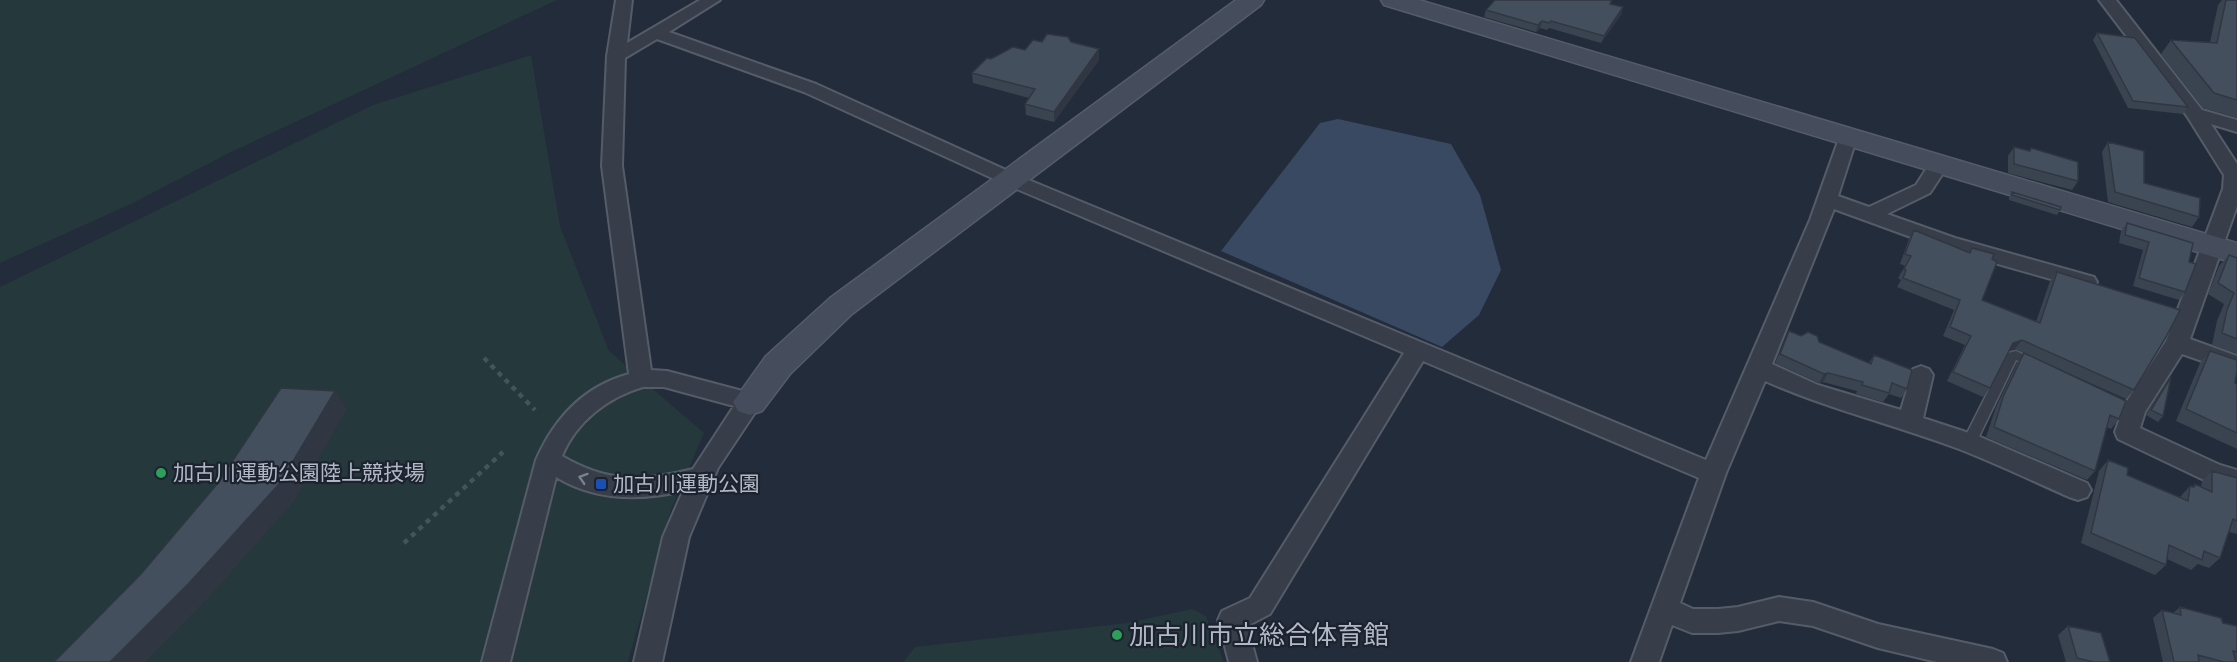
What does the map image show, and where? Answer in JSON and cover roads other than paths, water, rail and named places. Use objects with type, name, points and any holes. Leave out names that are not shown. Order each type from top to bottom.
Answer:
[{"type":"street","points":[[624,0],[616,56],[612,166],[641,379]]},
{"type":"street","points":[[616,56],[712,0]]},
{"type":"street","points":[[648,662],[676,537],[702,476],[750,402],[778,365],[841,306],[905,256],[1012,180],[1252,0]]},
{"type":"street","points":[[1393,0],[2225,250]]},
{"type":"street","points":[[2107,0],[2195,114],[2234,175],[2225,250],[2188,314],[2177,344],[2128,408],[2127,432],[2213,473],[2237,480]]},
{"type":"street","points":[[655,33],[810,88],[1012,180],[1713,473]]},
{"type":"street","points":[[2195,114],[2237,126]]},
{"type":"street","points":[[1646,662],[1713,473],[1779,321],[1827,199],[1848,137]]},
{"type":"street","points":[[1876,217],[1878,209],[1914,195],[1923,189],[1939,164]]},
{"type":"street","points":[[1827,199],[1948,243],[2100,286]]},
{"type":"street","points":[[2166,307],[2188,314]]},
{"type":"street","points":[[2177,344],[2237,365]]},
{"type":"street","points":[[1243,662],[1232,620],[1260,606],[1417,351]]},
{"type":"street","points":[[1758,368],[1812,392],[1969,443],[2078,490]]},
{"type":"street","points":[[1909,423],[1921,375]]},
{"type":"street","points":[[496,662],[548,460],[563,428],[587,406],[611,390],[641,379],[662,378],[750,402]]},
{"type":"street","points":[[548,460],[576,476],[626,489],[656,488],[702,476]]},
{"type":"street","points":[[1666,610],[1692,621],[1737,619],[1779,609],[1813,614],[1878,636],[1992,662]]},
{"type":"lane","points":[[1969,443],[2012,356],[2016,355],[2044,368]]},
{"type":"water","points":[[1338,119],[1451,144],[1480,195],[1501,270],[1479,315],[1442,347],[1221,251],[1320,123]]},
{"type":"place","name":"加古川運動公園陸上競技場","points":[[161,473]]},
{"type":"place","name":"加古川運動公園","points":[[601,484]]},
{"type":"place","name":"加古川市立総合体育館","points":[[1117,635]]}]
